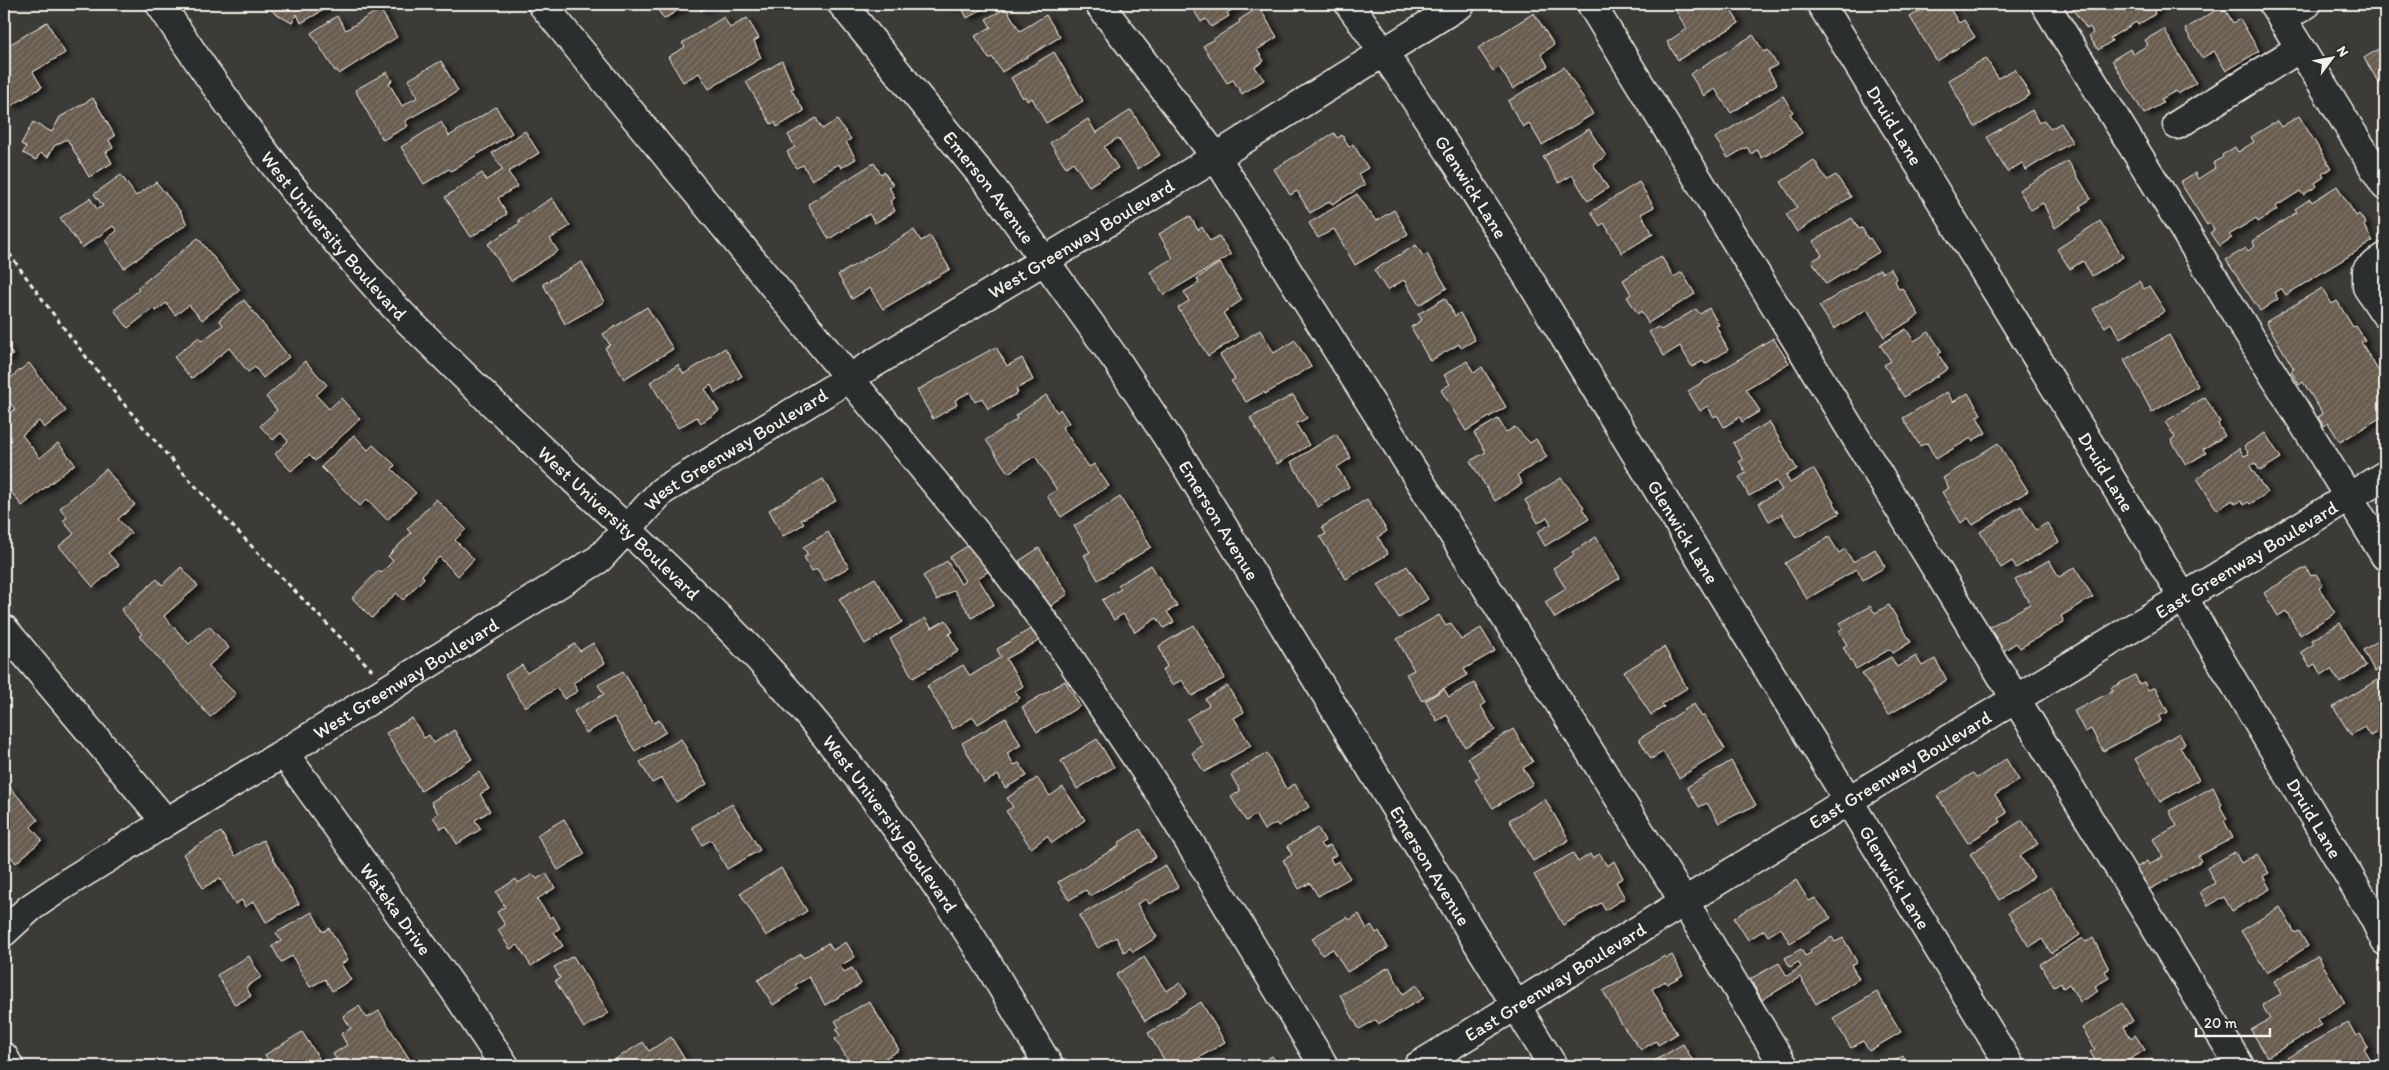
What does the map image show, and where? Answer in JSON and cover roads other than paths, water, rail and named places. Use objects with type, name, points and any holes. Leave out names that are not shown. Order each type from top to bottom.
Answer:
[{"type":"street","name":"West University Boulevard","points":[[160,4],[258,145],[382,294],[481,393],[627,529],[739,638],[797,702],[905,840],[964,926],[1049,1066]]},
{"type":"street","points":[[542,4],[996,557],[1061,645],[1158,790],[1324,1066]]},
{"type":"street","name":"Emerson Avenue","points":[[842,4],[993,189],[1117,361],[1185,464],[1552,1066]]},
{"type":"street","points":[[1099,4],[1216,157],[1685,903],[1784,1066]]},
{"type":"street","name":"Glenwick Lane","points":[[1349,4],[1383,52],[1493,222],[1849,800],[2010,1066]]},
{"type":"street","name":"West Greenway Boulevard","points":[[4,932],[30,908],[67,883],[390,689],[599,559],[651,500],[662,491],[1216,157],[1461,4]]},
{"type":"street","points":[[1591,4],[2240,1066]]},
{"type":"street","name":"Druid Lane","points":[[1822,4],[2182,597],[2374,918],[2385,941]]},
{"type":"street","points":[[2045,4],[2385,556]]},
{"type":"street","points":[[2307,4],[2277,11],[2385,186]]},
{"type":"street","points":[[2177,125],[2300,48]]},
{"type":"street","points":[[2385,257],[2367,270],[2367,287],[2385,314]]},
{"type":"street","name":"East Greenway Boulevard","points":[[1418,1066],[1685,903],[1849,800],[2385,475]]},
{"type":"street","points":[[4,629],[166,822]]},
{"type":"street","name":"Wateka Drive","points":[[284,753],[453,988],[505,1066]]},
{"type":"street","points":[[4,1057],[9,1066]]}]
